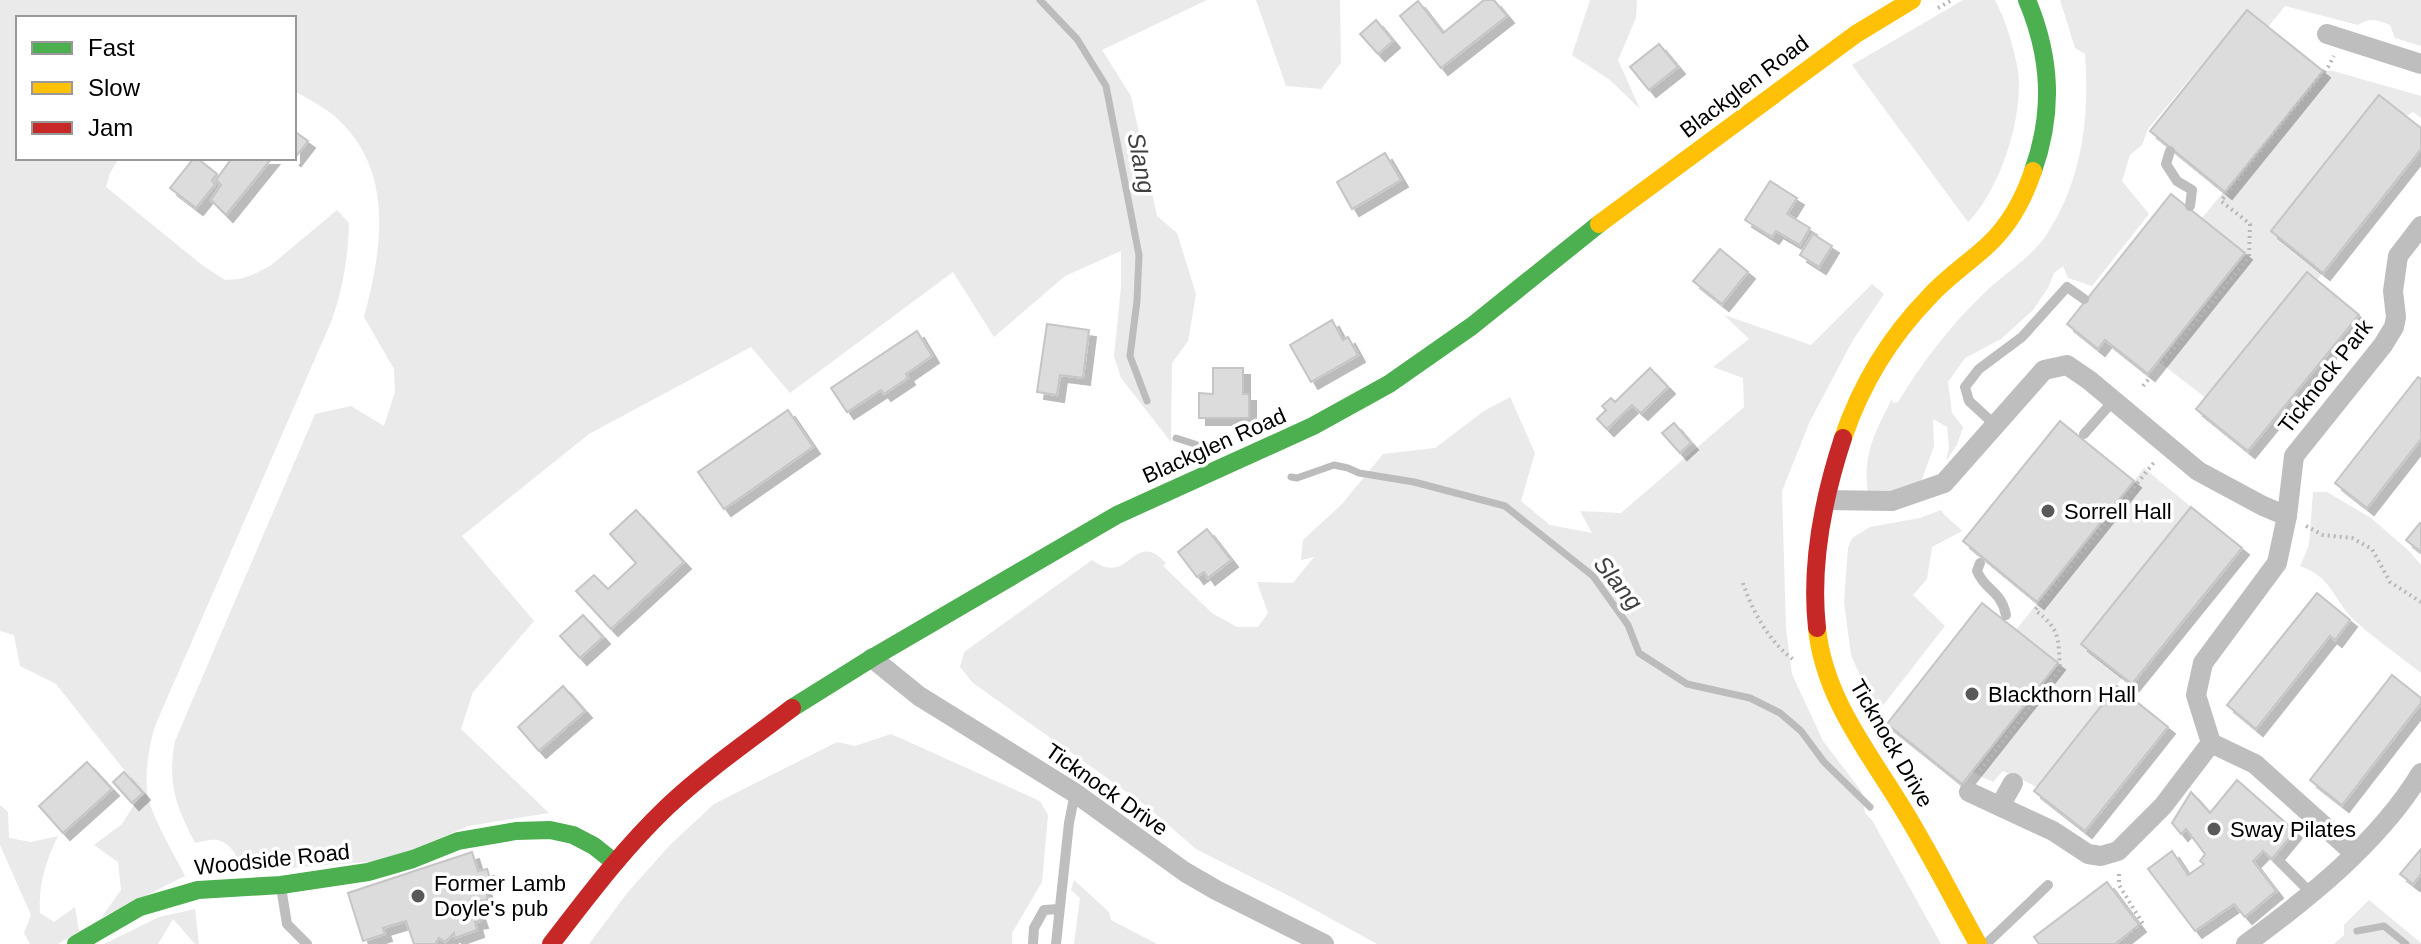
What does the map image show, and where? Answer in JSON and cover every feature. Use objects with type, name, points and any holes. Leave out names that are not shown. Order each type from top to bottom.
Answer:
[{"type":"street","name":"Blackglen Road","points":[[551,944],[614,862],[667,807],[800,702],[1117,515],[1313,426],[1389,384],[1472,326],[1562,252],[1799,75],[1856,34],[1912,0]]},
{"type":"street","name":"Ticknock Drive","points":[[1978,944],[1830,683],[1819,647],[1817,553],[1845,431],[1880,359],[1942,283],[1995,238],[2014,214],[2040,154],[2049,111],[2049,78],[2041,33],[2027,0]]},
{"type":"street","points":[[2335,37],[2421,64]]},
{"type":"street","name":"Ticknock Park","points":[[2211,743],[2196,695],[2203,663],[2277,563],[2287,516],[2294,456],[2394,327],[2393,291],[2398,256],[2421,226]]},
{"type":"street","points":[[1827,500],[1892,501],[1944,483],[2044,370],[2067,365],[2198,471],[2287,516]]},
{"type":"street","name":"Ticknock Drive","points":[[872,658],[919,696],[1075,793],[1185,872],[1324,944]]},
{"type":"street","points":[[1969,792],[2053,831],[2088,854],[2101,856],[2118,851],[2163,806],[2211,743],[2255,764],[2354,853]]},
{"type":"street","points":[[2246,944],[2312,894],[2354,853],[2413,804],[2421,773]]},
{"type":"street","points":[[2000,806],[2013,783]]},
{"type":"street","name":"Woodside Road","points":[[76,944],[140,907],[205,888],[281,885],[368,872],[458,841],[516,831],[550,830],[573,835],[614,862]]},
{"type":"lane","points":[[2170,151],[2166,164],[2177,181],[2192,190],[2190,206]]},
{"type":"lane","points":[[1994,424],[1969,401],[1965,387],[1979,369],[2022,337],[2067,287],[2084,299]]},
{"type":"lane","points":[[2084,434],[2114,400]]},
{"type":"lane","points":[[1980,563],[1977,571],[1981,581],[2004,602],[2006,615]]},
{"type":"lane","points":[[1056,944],[1075,793]]},
{"type":"lane","points":[[2279,861],[2312,894]]},
{"type":"lane","points":[[281,885],[287,924],[307,944]]},
{"type":"lane","points":[[1986,944],[2048,885]]},
{"type":"lane","points":[[1033,944],[1034,928],[1044,910],[1059,909]]},
{"type":"path","points":[[2143,386],[2249,257],[2250,224],[2221,201],[2328,67],[2335,37]]},
{"type":"path","points":[[1969,792],[1968,785],[2060,670],[2058,640],[2051,622],[2035,610],[2167,446]]},
{"type":"path","points":[[2287,516],[2323,535],[2352,538],[2372,549],[2390,582],[2421,602]]},
{"type":"path","points":[[1743,583],[1750,606],[1783,652],[1795,660]]},
{"type":"path","points":[[2118,851],[2119,885],[2143,924],[2121,944]]},
{"type":"shaded area","points":[[0,0],[1207,0],[1102,50],[1131,96],[1157,216],[1177,233],[1196,294],[1188,341],[1172,363],[1171,442],[1121,378],[1114,356],[1121,251],[1065,276],[994,337],[953,272],[790,393],[751,347],[589,434],[462,536],[534,621],[473,692],[461,729],[549,813],[468,826],[390,860],[242,872],[237,857],[227,844],[215,840],[195,843],[175,794],[172,770],[175,741],[315,414],[351,406],[384,426],[395,392],[394,369],[364,317],[379,236],[375,183],[366,158],[352,135],[332,114],[296,92],[296,16],[16,16],[16,160],[118,160],[106,187],[225,280],[240,279],[270,266],[337,210],[349,223],[344,273],[331,322],[155,726],[149,753],[147,793],[161,830],[185,876],[101,918],[121,890],[118,862],[94,845],[122,824],[144,795],[56,684],[20,666],[14,635],[0,631]]},
{"type":"shaded area","points":[[1256,0],[1340,0],[1341,63],[1321,89],[1286,86]]},
{"type":"shaded area","points":[[1590,0],[1637,0],[1636,18],[1618,60],[1640,109],[1610,80],[1572,55]]},
{"type":"shaded area","points":[[1963,0],[1995,0],[2012,44],[2019,89],[2013,130],[1999,172],[1980,208],[1968,222],[1852,65]]},
{"type":"shaded area","points":[[2060,0],[2421,0],[2421,46],[2395,38],[2390,25],[2377,21],[2370,20],[2358,25],[2285,6],[2268,27],[2247,10],[2148,129],[2142,145],[2130,155],[2122,181],[2149,214],[2092,286],[2068,278],[2063,266],[2054,273],[2033,310],[2001,339],[1965,358],[1948,382],[1952,413],[1963,427],[1957,445],[1946,461],[1949,448],[1947,427],[1933,419],[1934,446],[1921,482],[1900,492],[1868,494],[1868,456],[1892,399],[1893,403],[1898,402],[1937,346],[1970,307],[2045,237],[2068,194],[2081,149],[2086,78],[2085,54],[2075,48]]},
{"type":"shaded area","points":[[2323,71],[2333,71],[2421,96],[2421,118],[2413,112],[2406,116],[2271,231],[2323,273],[2206,398],[2158,361],[2245,253],[2202,218]]},
{"type":"shaded area","points":[[1872,284],[1884,294],[1853,340],[1810,421],[1782,491],[1786,628],[1792,674],[1823,741],[1862,792],[1865,813],[1872,820],[1941,944],[1377,944],[1196,849],[1145,805],[973,683],[960,667],[964,652],[1092,560],[1112,568],[1143,552],[1161,558],[1166,563],[1163,566],[1212,613],[1237,627],[1258,627],[1268,613],[1257,582],[1293,583],[1314,557],[1301,560],[1303,540],[1342,504],[1383,454],[1435,448],[1484,411],[1510,397],[1535,453],[1521,501],[1550,525],[1592,533],[1580,511],[1621,513],[1744,407],[1743,378],[1713,367],[1749,339],[1724,315],[1811,345]]},
{"type":"shaded area","points":[[2144,468],[2191,507],[2081,643],[2123,677],[2037,787],[2003,771],[1993,782],[1972,772],[2058,664],[2016,630]]},
{"type":"shaded area","points":[[2313,492],[2327,492],[2371,518],[2421,565],[2421,673],[2352,618],[2318,576],[2300,566],[2309,545]]},
{"type":"shaded area","points":[[1941,510],[1962,531],[1932,547],[1927,579],[1913,595],[1945,626],[1877,713],[1851,655],[1844,602],[1848,548],[1852,538],[1870,527],[1920,518]]},
{"type":"shaded area","points":[[891,734],[1040,801],[1048,815],[1042,882],[1012,933],[1012,944],[589,944],[628,892],[670,845],[714,804],[837,742],[855,746]]},
{"type":"shaded area","points":[[0,805],[8,812],[9,838],[31,842],[58,836],[44,873],[40,913],[54,922],[75,907],[79,931],[58,944],[30,944],[24,933],[31,915],[0,845]]},
{"type":"shaded area","points":[[1074,880],[1109,912],[1111,920],[1157,944],[1074,944],[1080,898],[1071,890]]},
{"type":"shaded area","points":[[2369,900],[2421,944],[2334,944],[2344,935],[2344,925]]},
{"type":"shaded area","points":[[195,909],[199,944],[195,944],[173,919],[158,944],[104,944],[159,917]]},
{"type":"building","points":[[1484,0],[1494,0],[1507,16],[1441,68],[1400,16],[1418,1],[1443,33]]},
{"type":"building","points":[[2247,10],[2323,71],[2225,192],[2150,131]]},
{"type":"building","points":[[1376,20],[1393,41],[1378,54],[1360,34]]},
{"type":"building","points":[[1659,44],[1678,67],[1649,90],[1630,67]]},
{"type":"building","points":[[2379,95],[2421,128],[2421,149],[2323,273],[2271,231]]},
{"type":"building","points":[[296,132],[308,141],[296,156]]},
{"type":"building","points":[[1385,153],[1401,180],[1352,209],[1337,182]]},
{"type":"building","points":[[192,160],[200,160],[217,174],[212,180],[215,185],[196,208],[170,188]]},
{"type":"building","points":[[231,160],[270,160],[226,215],[211,200],[221,185],[216,180]]},
{"type":"building","points":[[1770,181],[1797,198],[1787,214],[1810,228],[1800,245],[1776,231],[1772,237],[1745,220]]},
{"type":"building","points":[[2171,194],[2245,253],[2148,374],[2105,340],[2098,349],[2067,324]]},
{"type":"building","points":[[1813,234],[1832,246],[1819,267],[1800,255]]},
{"type":"building","points":[[1720,249],[1748,272],[1722,304],[1693,281]]},
{"type":"building","points":[[2307,272],[2359,315],[2248,451],[2196,409]]},
{"type":"building","points":[[1332,320],[1343,340],[1348,337],[1358,355],[1311,382],[1290,345]]},
{"type":"building","points":[[1047,324],[1089,330],[1083,378],[1060,375],[1057,395],[1037,392]]},
{"type":"building","points":[[917,331],[932,356],[884,394],[881,390],[847,412],[831,388]]},
{"type":"building","points":[[1213,368],[1243,368],[1243,394],[1249,394],[1249,418],[1199,418],[1199,393],[1213,394]]},
{"type":"building","points":[[1650,368],[1668,387],[1641,413],[1632,405],[1607,429],[1597,419],[1606,410],[1602,406],[1611,398],[1615,402]]},
{"type":"building","points":[[2418,377],[2421,379],[2421,439],[2367,508],[2335,483]]},
{"type":"building","points":[[788,410],[813,447],[724,509],[698,472]]},
{"type":"building","name":"Sorrell Hall","points":[[2060,421],[2134,481],[2037,602],[1963,541]]},
{"type":"building","points":[[1674,423],[1691,443],[1680,453],[1662,433]]},
{"type":"building","points":[[2191,507],[2242,548],[2132,684],[2081,644]]},
{"type":"building","points":[[636,510],[684,562],[611,629],[576,591],[594,575],[608,589],[636,563],[610,534]]},
{"type":"building","points":[[2421,524],[2421,552],[2406,540]]},
{"type":"building","points":[[1207,529],[1231,560],[1208,578],[1204,572],[1197,577],[1178,552]]},
{"type":"building","points":[[2317,593],[2350,620],[2335,640],[2330,636],[2256,729],[2227,705]]},
{"type":"building","name":"Blackthorn Hall","points":[[1982,603],[2058,663],[1962,784],[1887,724]]},
{"type":"building","points":[[583,615],[603,637],[580,658],[560,636]]},
{"type":"building","points":[[2392,675],[2421,698],[2421,703],[2342,805],[2310,780]]},
{"type":"building","points":[[563,686],[585,711],[539,751],[518,727]]},
{"type":"building","points":[[2117,686],[2168,727],[2085,831],[2034,791]]},
{"type":"building","points":[[87,762],[112,789],[63,833],[39,806]]},
{"type":"building","points":[[124,772],[143,793],[132,803],[113,782]]},
{"type":"building","points":[[2237,780],[2295,831],[2272,859],[2263,851],[2253,861],[2276,891],[2245,917],[2234,904],[2195,931],[2148,869],[2172,851],[2188,875],[2204,864],[2200,861],[2205,854],[2186,829],[2181,834],[2172,823],[2191,792],[2210,813]]},
{"type":"building","points":[[2421,849],[2421,874],[2413,884],[2400,874]]},
{"type":"building","name":"Former Lamb Doyle's pub","points":[[472,852],[478,871],[487,869],[491,881],[483,883],[488,899],[479,902],[481,908],[477,909],[481,921],[475,922],[477,930],[455,938],[454,933],[445,942],[439,938],[435,944],[414,944],[406,921],[383,928],[385,934],[363,941],[348,893]]},
{"type":"building","points":[[2107,882],[2139,925],[2115,944],[2039,944],[2034,937]]},
{"type":"waterway","name":"Slang","points":[[1040,0],[1077,39],[1106,86],[1139,255],[1130,356],[1147,401]]},
{"type":"waterway","name":"Slang","points":[[1176,438],[1207,448]]},
{"type":"waterway","name":"Slang","points":[[1291,477],[1297,478],[1334,465],[1505,506],[1593,576],[1628,625],[1639,653],[1687,684],[1750,698],[1780,713],[1801,731],[1824,762],[1870,807]]},
{"type":"waterway","name":"Slang","points":[[2357,931],[2384,926],[2406,944]]},
{"type":"traffic: fast","points":[[2027,0],[2041,42],[2047,85],[2044,127],[2033,171]]},
{"type":"traffic: fast","points":[[792,708],[1117,515],[1313,426],[1389,384],[1472,326],[1599,224]]},
{"type":"traffic: fast","points":[[76,944],[140,907],[198,890],[281,885],[368,872],[458,841],[516,831],[550,830],[573,835],[614,862]]},
{"type":"traffic: slow","points":[[1599,224],[1856,34],[1912,0]]},
{"type":"traffic: slow","points":[[1843,438],[1859,399],[1889,345],[1936,290],[2003,228],[2021,201],[2033,171]]},
{"type":"traffic: slow","points":[[1817,628],[1828,678],[1838,701],[1923,842],[1978,944]]},
{"type":"traffic: jam","points":[[1817,628],[1815,580],[1820,532],[1843,438]]},
{"type":"traffic: jam","points":[[551,944],[621,856],[667,807],[712,768],[792,708]]},
{"type":"place","name":"Sorrell Hall","points":[[2048,511]]},
{"type":"place","name":"Blackthorn Hall","points":[[1972,694]]},
{"type":"place","name":"Sway Pilates","points":[[2214,829]]},
{"type":"place","name":"Former Lamb Doyle's pub","points":[[418,896]]}]
